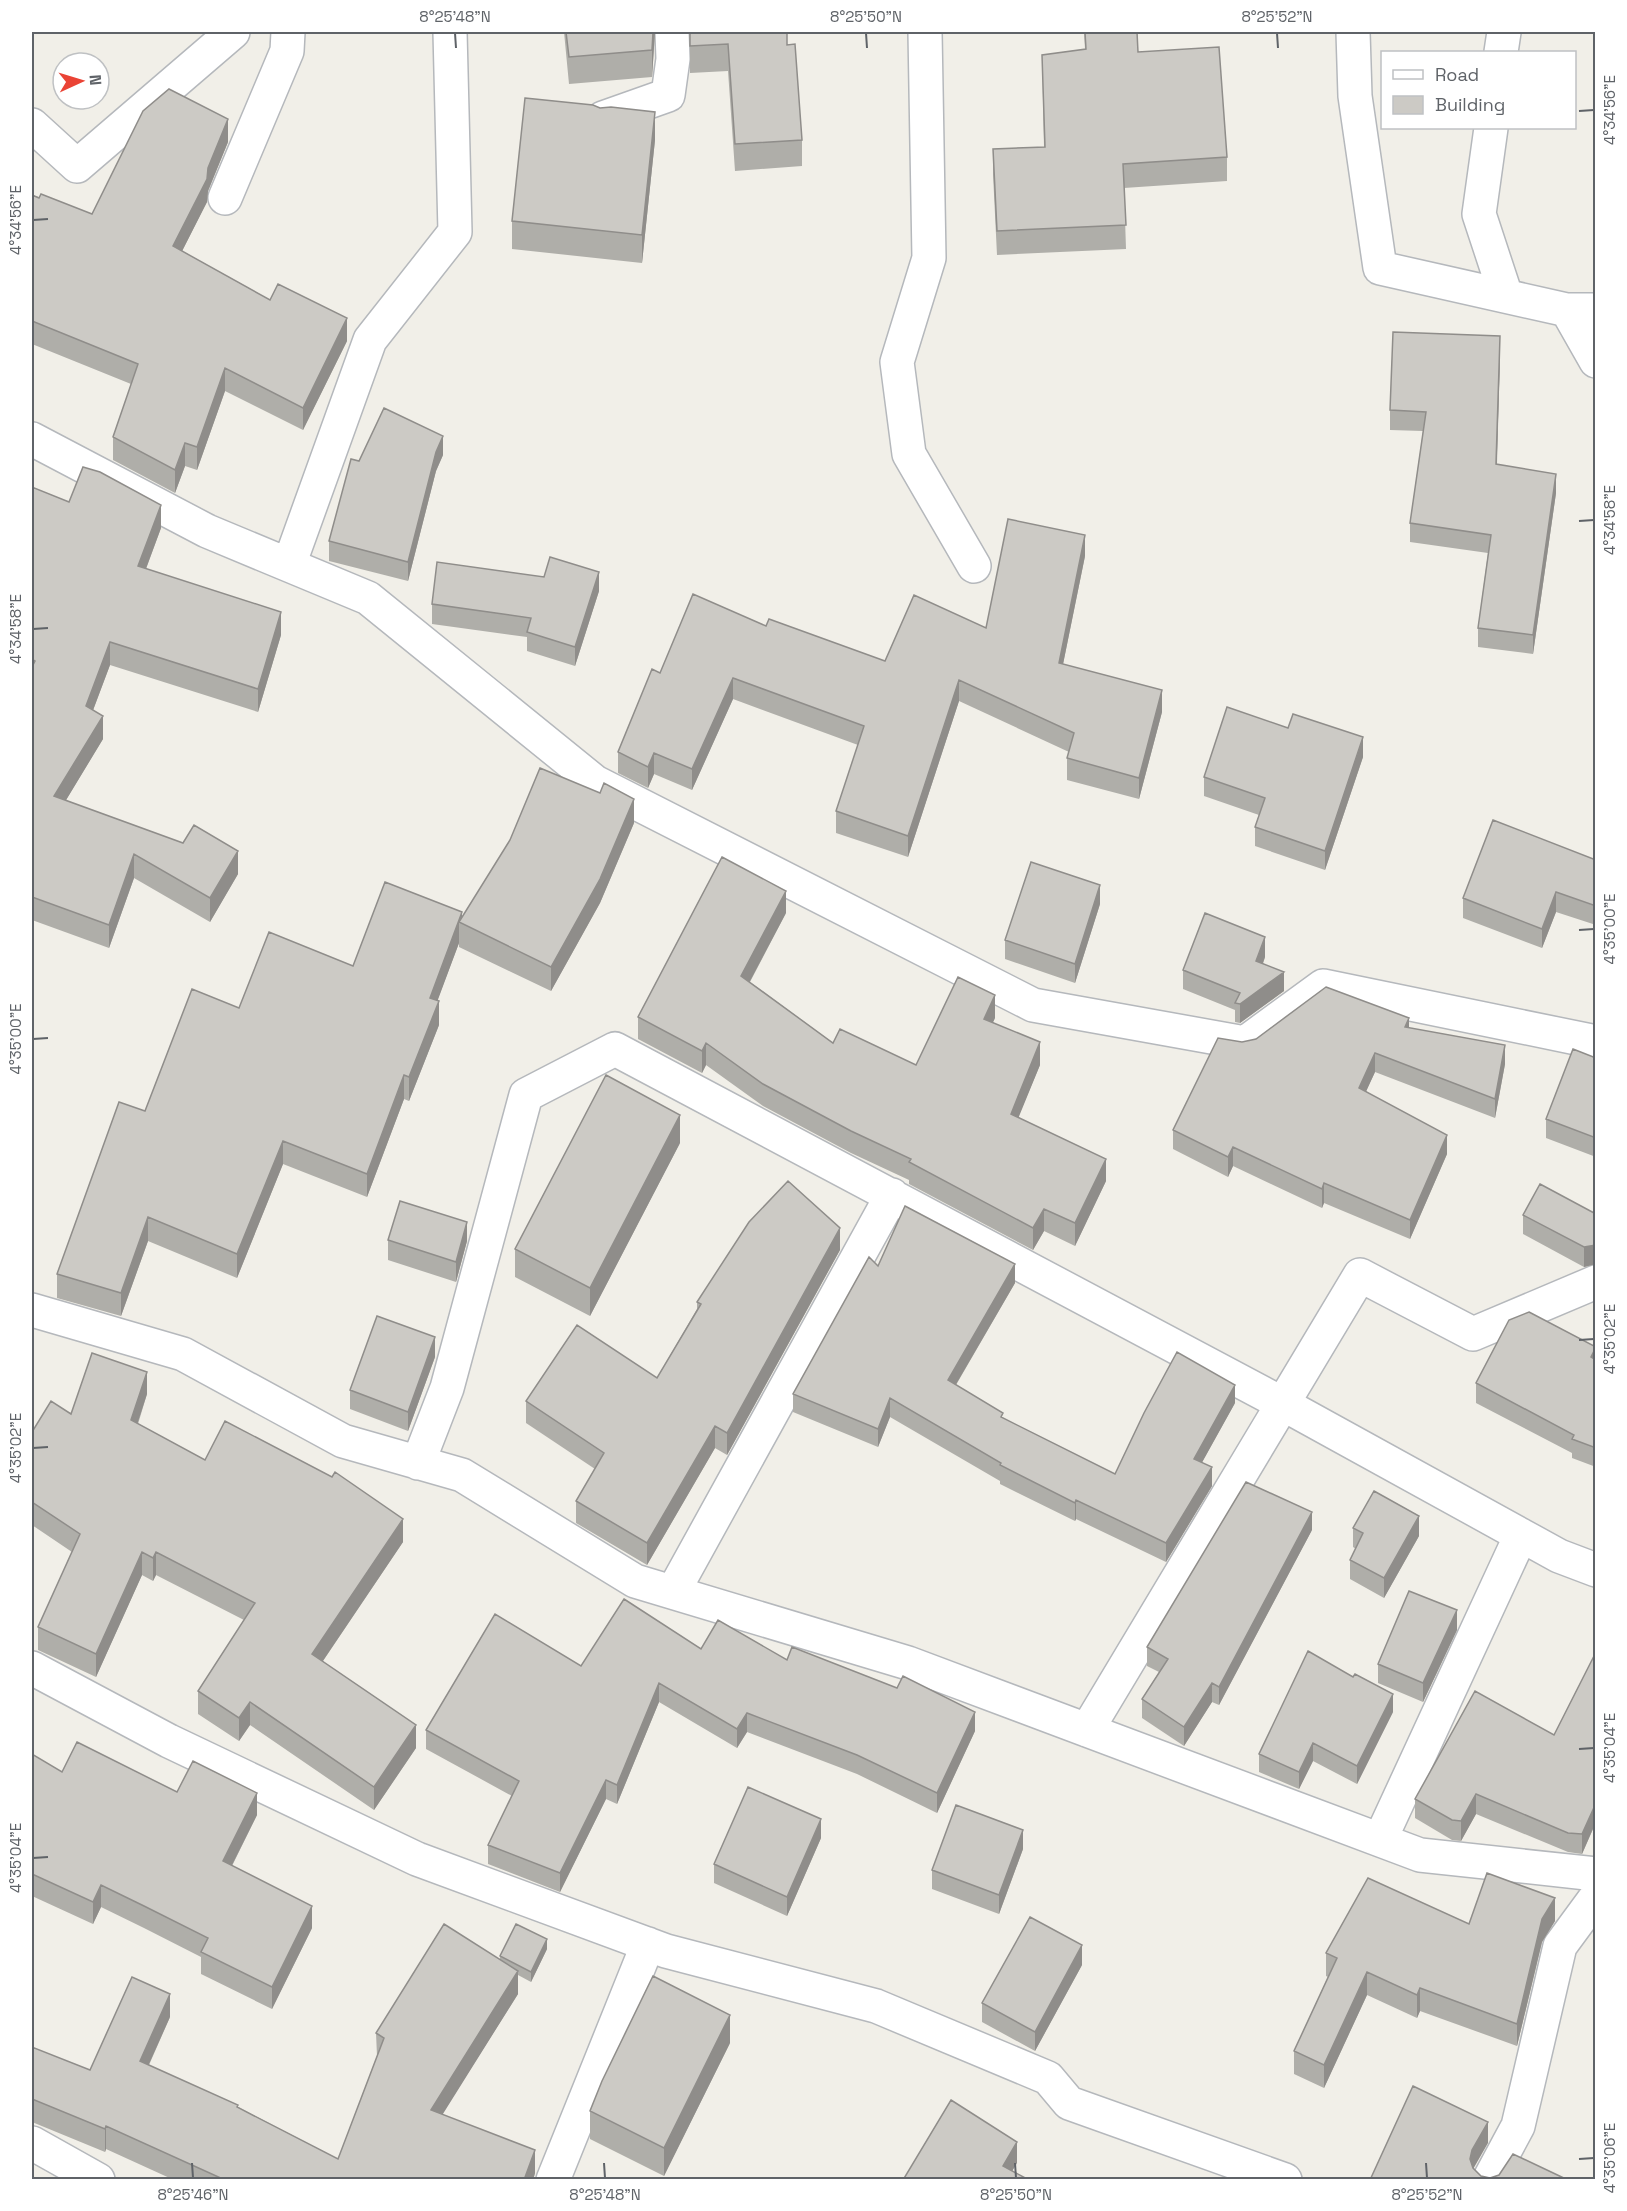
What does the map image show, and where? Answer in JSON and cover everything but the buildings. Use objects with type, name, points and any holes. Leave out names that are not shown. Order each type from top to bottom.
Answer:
[{"type":"street","points":[[32,125],[77,166],[233,32]]},
{"type":"street","points":[[225,198],[287,51],[288,32]]},
{"type":"street","points":[[289,565],[370,340],[454,232],[450,32]]},
{"type":"street","points":[[603,118],[668,95],[673,59],[672,32]]},
{"type":"street","points":[[925,32],[929,258],[897,362],[909,454],[974,566]]},
{"type":"street","points":[[1353,32],[1355,96],[1380,268],[1581,310],[1596,361]]},
{"type":"street","points":[[1501,51],[1504,32]]},
{"type":"street","points":[[1491,129],[1479,214],[1506,296]]},
{"type":"street","points":[[32,438],[207,531],[368,598],[595,782],[1033,1005],[1245,1043],[1323,986],[1596,1042]]},
{"type":"street","points":[[418,1462],[447,1388],[526,1095],[615,1049],[1283,1404],[1559,1556],[1596,1570]]},
{"type":"street","points":[[672,1592],[892,1195]]},
{"type":"street","points":[[1087,1731],[1359,1275],[1473,1334],[1596,1282]]},
{"type":"street","points":[[32,1310],[183,1354],[343,1441],[462,1475],[635,1581],[908,1663],[1420,1855],[1596,1874]]},
{"type":"street","points":[[1380,1840],[1521,1535]]},
{"type":"street","points":[[32,1668],[169,1741],[417,1859],[666,1951],[876,2006],[1048,2078],[1069,2103],[1285,2180]]},
{"type":"street","points":[[1490,2180],[1518,2126],[1560,1946],[1596,1897]]},
{"type":"street","points":[[553,2180],[648,1944]]},
{"type":"street","points":[[32,2143],[98,2180]]}]
